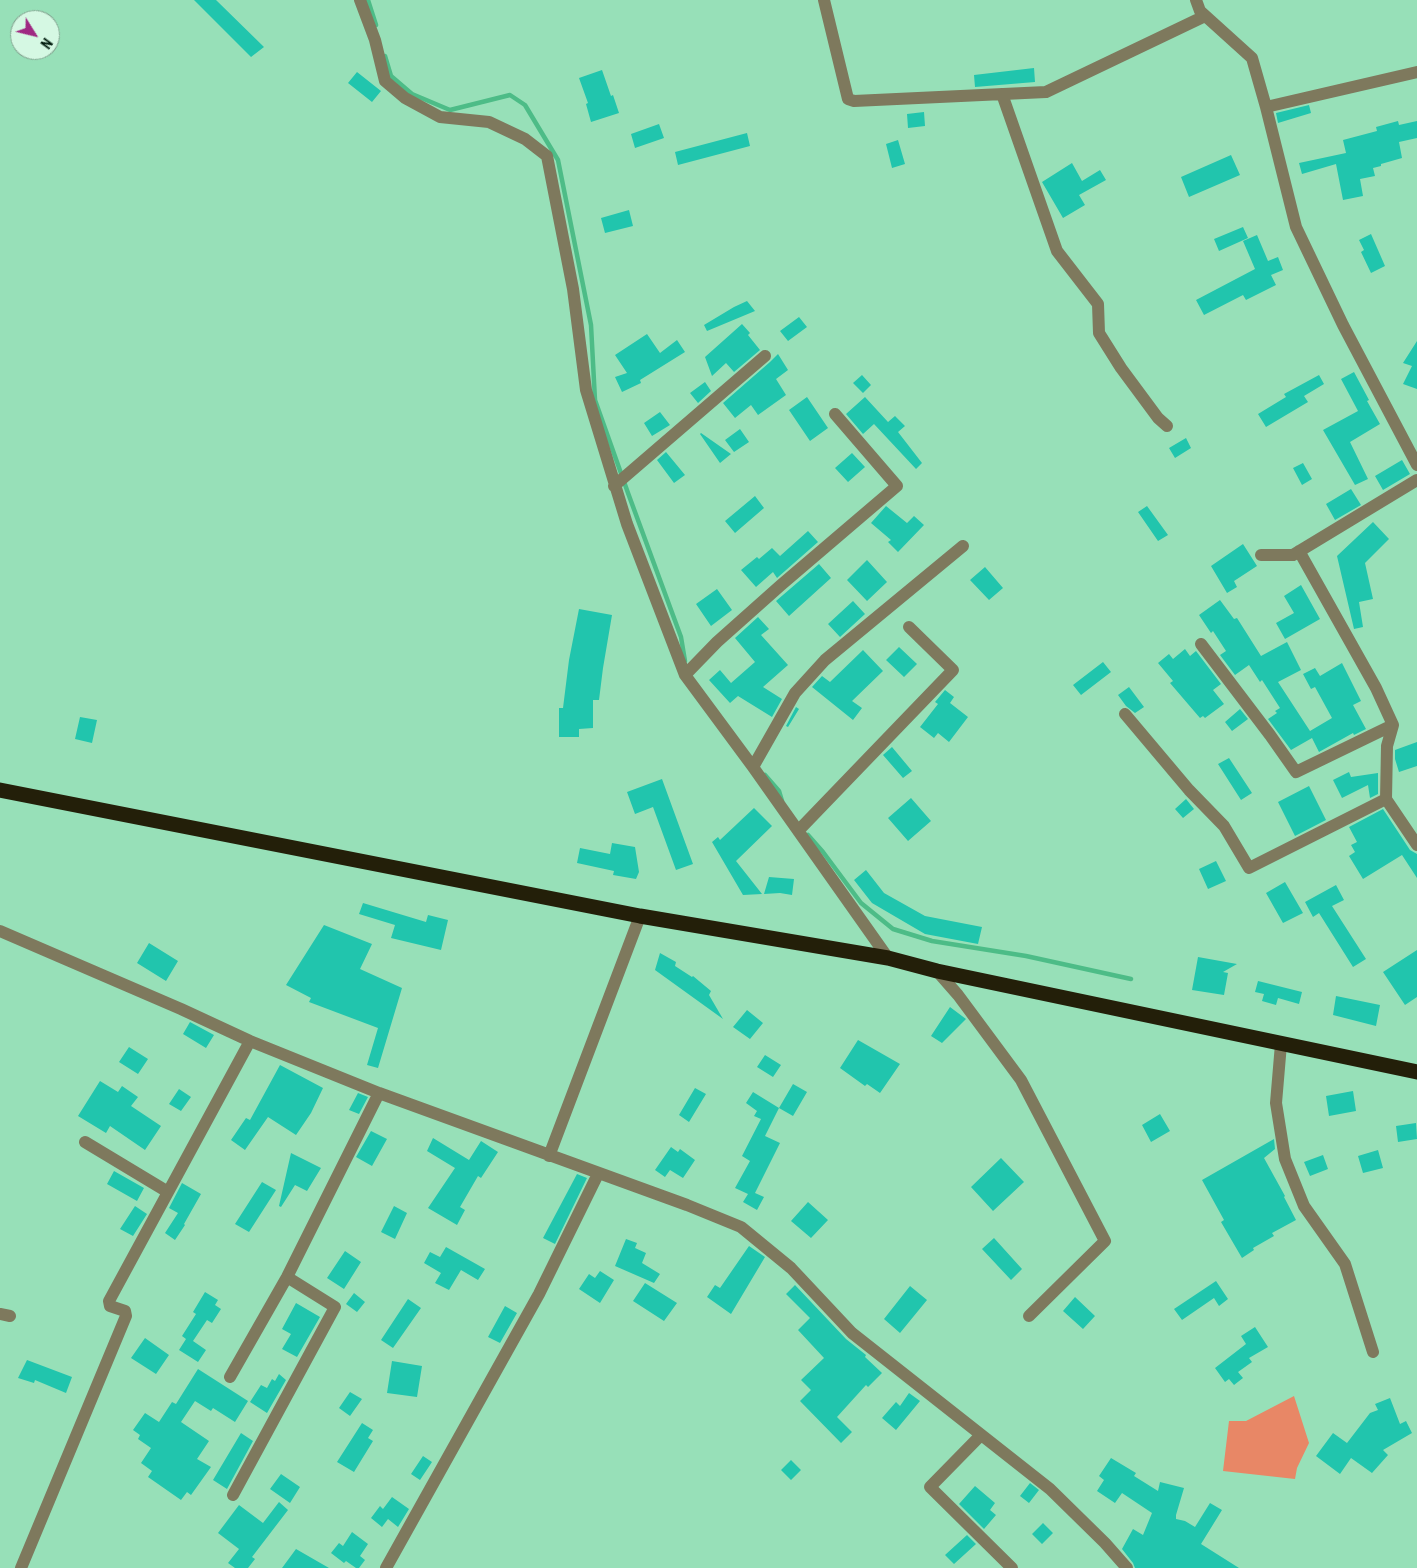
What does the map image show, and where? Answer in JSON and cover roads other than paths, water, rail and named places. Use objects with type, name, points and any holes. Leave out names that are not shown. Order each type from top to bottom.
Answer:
[{"type":"highway","points":[[0,790],[640,916],[888,958],[937,971],[1417,1072]]},
{"type":"street","points":[[360,0],[374,40],[384,81],[406,98],[440,117],[489,122],[525,139],[547,156],[573,289],[586,390],[626,524],[685,675],[753,767],[888,958]]},
{"type":"street","points":[[824,0],[848,99],[854,101],[1046,92],[1205,16]]},
{"type":"street","points":[[1196,0],[1200,11],[1252,58],[1296,227],[1343,326],[1417,465]]},
{"type":"street","points":[[1266,107],[1417,72]]},
{"type":"street","points":[[1002,94],[1058,251],[1098,304],[1100,333],[1132,382],[1158,418],[1167,426]]},
{"type":"street","points":[[614,486],[765,356]]},
{"type":"street","points":[[685,675],[717,642],[897,486],[835,414]]},
{"type":"street","points":[[1261,555],[1293,554],[1417,480]]},
{"type":"street","points":[[753,767],[795,693],[826,660],[963,546]]},
{"type":"street","points":[[1299,551],[1376,688],[1393,725],[1387,746],[1386,799],[1417,845]]},
{"type":"street","points":[[798,832],[953,670],[909,627]]},
{"type":"street","points":[[1201,644],[1296,772],[1393,725]]},
{"type":"street","points":[[1125,714],[1189,790],[1224,826],[1249,868],[1386,799]]},
{"type":"street","points":[[548,1156],[640,916]]},
{"type":"street","points":[[0,931],[180,1008],[250,1041],[379,1093],[687,1205],[741,1227],[791,1268],[852,1333],[1050,1489],[1106,1543],[1127,1568]]},
{"type":"street","points":[[937,971],[1021,1080],[1106,1241],[1029,1316]]},
{"type":"street","points":[[21,1568],[127,1314],[125,1311],[110,1306],[109,1301],[250,1041]]},
{"type":"street","points":[[1280,1044],[1276,1103],[1285,1159],[1304,1206],[1345,1264],[1373,1352]]},
{"type":"street","points":[[230,1377],[287,1276],[379,1093]]},
{"type":"street","points":[[85,1142],[168,1192]]},
{"type":"street","points":[[386,1568],[539,1294],[598,1174]]},
{"type":"street","points":[[233,1495],[334,1307],[287,1276]]},
{"type":"street","points":[[982,1435],[930,1487],[1012,1568]]},
{"type":"waterway","points":[[368,0],[376,25]]},
{"type":"waterway","points":[[385,56],[391,76],[412,94],[450,110],[510,95],[525,105],[558,160],[591,325],[595,400],[681,637],[685,661]]},
{"type":"waterway","points":[[765,775],[779,791],[782,801]]},
{"type":"waterway","points":[[808,835],[861,903],[893,929],[932,941],[1026,956],[1131,979]]}]
